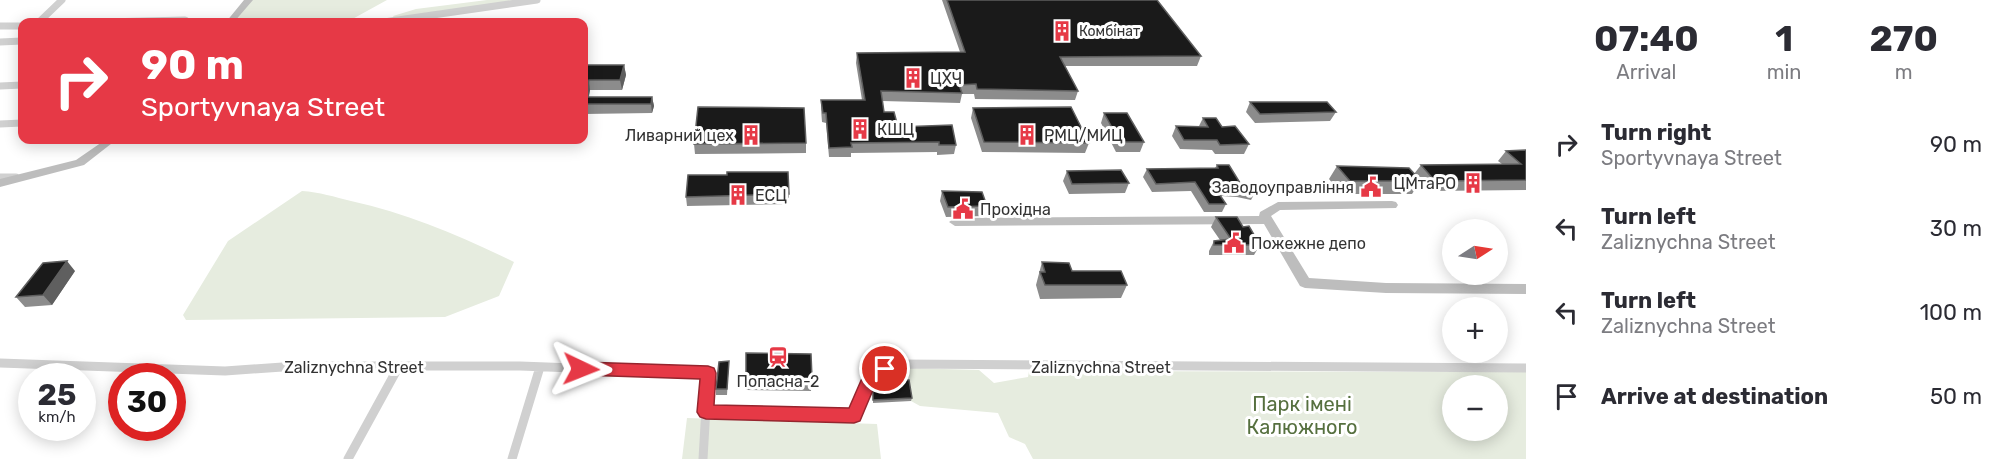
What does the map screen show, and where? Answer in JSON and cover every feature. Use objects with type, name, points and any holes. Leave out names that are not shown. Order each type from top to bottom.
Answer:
[{"type":"street","points":[[43,18],[62,0]]},
{"type":"street","points":[[233,18],[249,0]]},
{"type":"street","points":[[412,18],[537,0]]},
{"type":"street","points":[[0,26],[18,26]]},
{"type":"street","points":[[0,42],[18,41]]},
{"type":"street","points":[[0,86],[18,85]]},
{"type":"street","points":[[0,124],[18,123]]},
{"type":"street","points":[[0,183],[60,170],[80,163],[106,144]]},
{"type":"street","points":[[0,177],[20,177]]},
{"type":"street","points":[[1392,205],[1278,206],[1264,215],[1305,283],[1386,288],[1526,289]]},
{"type":"street","points":[[955,222],[1266,220]]},
{"type":"street","name":"Zaliznychna Street","points":[[0,363],[225,371],[297,366],[399,366],[540,367],[708,373],[706,412],[854,416],[872,374],[899,364],[1526,368]]},
{"type":"street","points":[[348,459],[399,366]]},
{"type":"street","points":[[512,459],[540,367]]},
{"type":"street","points":[[703,459],[706,412]]},
{"type":"green space","points":[[249,0],[387,0],[354,18],[233,18]]},
{"type":"green space","points":[[487,0],[525,0],[394,18],[393,16],[416,9]]},
{"type":"green space","points":[[302,191],[333,196],[414,219],[514,262],[499,296],[445,317],[186,320],[183,315],[228,241]]},
{"type":"green space","name":"Парк імені Калюжного","points":[[907,368],[979,370],[994,383],[1028,377],[1029,371],[1526,372],[1526,459],[1033,459],[1025,444],[1009,437],[998,413],[920,406],[911,401]]},
{"type":"green space","points":[[687,418],[877,424],[881,459],[682,459]]},
{"type":"building","name":"Комбінат","points":[[947,0],[1157,0],[1201,56],[1060,57],[1078,91],[977,89],[976,84],[959,85],[962,93],[881,91],[884,112],[894,112],[898,127],[952,125],[956,145],[939,145],[939,142],[851,143],[852,147],[829,148],[826,113],[823,113],[821,100],[865,100],[857,53],[965,52]]},
{"type":"building","points":[[588,65],[624,65],[620,80],[589,80],[588,83]]},
{"type":"building","points":[[588,97],[652,97],[651,104],[588,104]]},
{"type":"building","points":[[1250,102],[1327,102],[1336,112],[1260,114]]},
{"type":"building","name":"Ливарний цех","points":[[698,107],[804,108],[806,143],[694,144]]},
{"type":"building","name":"РМЦ/МИЦ","points":[[1071,107],[1089,143],[984,142],[973,108]]},
{"type":"building","points":[[1104,113],[1127,113],[1144,142],[1120,142]]},
{"type":"building","points":[[1203,118],[1216,118],[1222,127],[1235,126],[1249,144],[1220,145],[1217,140],[1184,140],[1176,126],[1208,127]]},
{"type":"building","points":[[1526,150],[1526,180],[1435,181],[1421,165],[1521,164],[1506,151]]},
{"type":"building","points":[[1217,165],[1229,165],[1240,183],[1251,184],[1256,191],[1241,188],[1215,188],[1226,204],[1209,204],[1195,182],[1156,184],[1147,169],[1218,168]]},
{"type":"building","points":[[1337,166],[1409,168],[1421,181],[1350,181]]},
{"type":"building","points":[[1121,170],[1129,183],[1072,184],[1067,171]]},
{"type":"building","points":[[727,172],[788,172],[789,194],[686,197],[688,175],[727,175]]},
{"type":"building","points":[[942,191],[982,192],[987,206],[948,207]]},
{"type":"building","points":[[1216,217],[1237,217],[1243,227],[1249,226],[1260,245],[1214,245],[1214,241],[1231,239]]},
{"type":"building","points":[[67,261],[43,295],[16,297],[43,263]]},
{"type":"building","points":[[1042,262],[1069,263],[1072,271],[1121,271],[1127,285],[1045,285],[1040,272],[1045,272]]},
{"type":"building","points":[[746,353],[811,354],[812,378],[746,377]]},
{"type":"building","points":[[729,361],[727,389],[716,389],[719,362]]},
{"type":"building","points":[[876,380],[909,380],[912,398],[873,400],[873,387]]},
{"type":"place","name":"Комбінат","points":[[1062,31]]},
{"type":"place","name":"ЦХЧ","points":[[913,78]]},
{"type":"place","name":"КШЦ","points":[[860,129]]},
{"type":"place","name":"Ливарний цех","points":[[751,135]]},
{"type":"place","name":"РМЦ/МИЦ","points":[[1027,135]]},
{"type":"place","name":"ЦМтаРО","points":[[1473,183]]},
{"type":"place","name":"Заводоуправління","points":[[1371,187]]},
{"type":"place","name":"ЕСЦ","points":[[738,195]]},
{"type":"place","name":"Прохідна","points":[[963,209]]},
{"type":"place","name":"Пожежне депо","points":[[1234,243]]},
{"type":"place","name":"Попасна-2","points":[[778,357]]},
{"type":"route","points":[[581,369],[708,373],[706,412],[854,416],[872,374],[885,369]]}]
